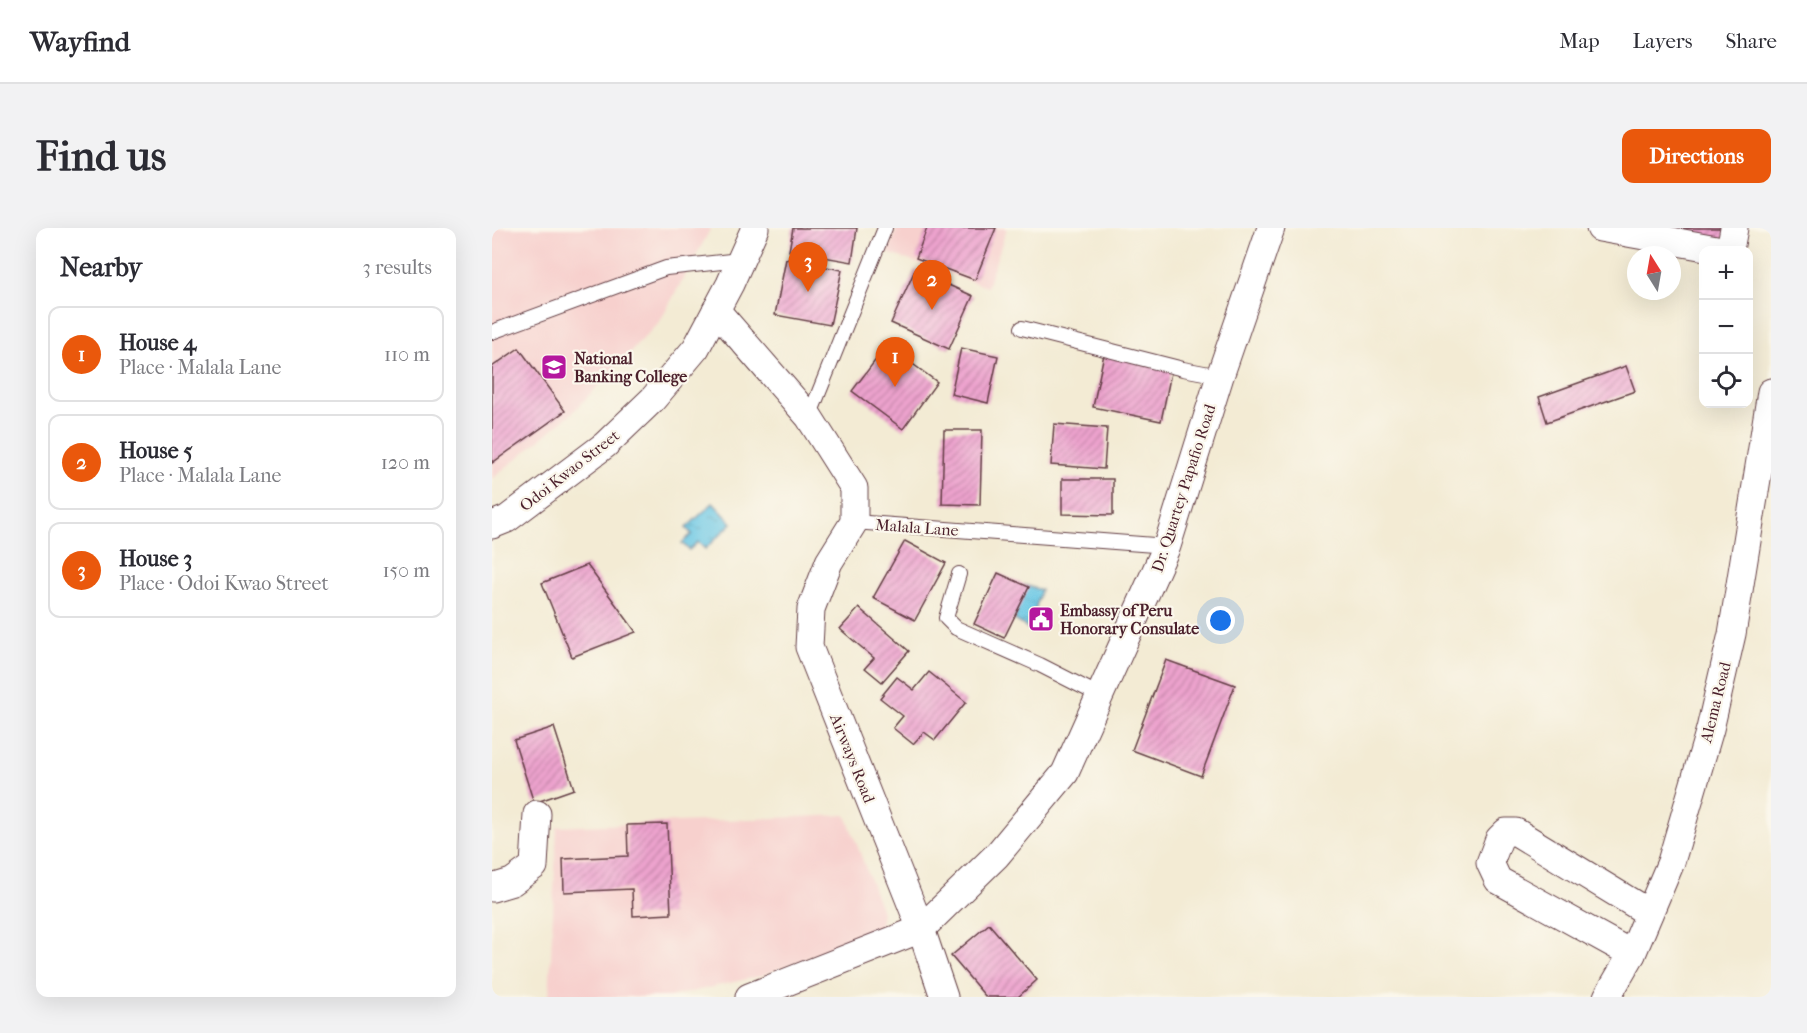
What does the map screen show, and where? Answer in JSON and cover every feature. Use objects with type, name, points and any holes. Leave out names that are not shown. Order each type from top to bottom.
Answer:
[{"type":"street","name":"Odoi Kwao Street","points":[[492,525],[507,519],[558,482],[605,445],[653,399],[696,348],[755,228]]},
{"type":"street","name":"Dr. Quartey Papafio Road","points":[[749,997],[921,929],[997,855],[1065,773],[1167,546],[1220,376],[1271,228]]},
{"type":"street","points":[[1600,228],[1700,246]]},
{"type":"street","points":[[1731,246],[1734,228]]},
{"type":"street","name":"Malala Lane","points":[[716,310],[809,417],[854,488],[854,522]]},
{"type":"street","name":"Alema Road","points":[[1607,997],[1632,954],[1671,862],[1710,729],[1730,645],[1771,392]]},
{"type":"street","name":"Airways Road","points":[[854,522],[829,562],[811,609],[809,647],[921,929],[944,997]]},
{"type":"street","points":[[492,888],[512,882],[534,866],[537,814]]},
{"type":"street","points":[[1632,954],[1498,880],[1490,863],[1498,839],[1506,832],[1516,832],[1649,913]]},
{"type":"lane","points":[[809,417],[885,228]]},
{"type":"lane","points":[[492,332],[666,267],[740,260]]},
{"type":"lane","points":[[1022,328],[1183,369],[1220,376]]},
{"type":"lane","name":"Malala Lane","points":[[854,522],[1167,546]]},
{"type":"lane","points":[[959,574],[946,618],[956,628],[1040,665],[1101,696]]},
{"type":"shaded area","name":"National Banking College","points":[[492,228],[711,228],[660,321],[572,413],[492,479]]},
{"type":"shaded area","points":[[897,228],[1007,228],[987,287],[888,253]]},
{"type":"shaded area","points":[[846,815],[882,912],[879,931],[760,976],[669,997],[549,997],[557,827]]},
{"type":"water","points":[[713,503],[732,523],[705,549],[698,542],[689,550],[682,543],[692,534],[686,528]]},
{"type":"water","points":[[1024,585],[1041,590],[1029,629],[1015,620]]},
{"type":"building","points":[[793,228],[857,228],[852,262],[789,251]]},
{"type":"building","points":[[927,228],[996,228],[975,280],[916,258]]},
{"type":"building","points":[[1653,228],[1726,228],[1723,245]]},
{"type":"building","points":[[786,259],[842,270],[830,325],[775,315]]},
{"type":"building","points":[[915,270],[973,296],[949,349],[891,323]]},
{"type":"building","points":[[887,345],[937,382],[903,429],[852,391]]},
{"type":"building","points":[[519,348],[565,411],[492,463],[492,367]]},
{"type":"building","points":[[961,348],[998,356],[988,403],[951,394]]},
{"type":"building","points":[[1104,354],[1172,368],[1161,421],[1093,407]]},
{"type":"building","points":[[1626,366],[1635,391],[1547,422],[1539,397]]},
{"type":"building","points":[[1054,424],[1107,428],[1104,469],[1051,465]]},
{"type":"building","points":[[944,430],[982,430],[980,505],[942,504]]},
{"type":"building","points":[[1062,479],[1113,479],[1113,515],[1062,514]]},
{"type":"building","points":[[905,541],[946,563],[915,620],[873,598]]},
{"type":"building","points":[[587,565],[636,632],[572,657],[542,583]]},
{"type":"building","points":[[998,573],[1029,587],[1004,638],[974,624]]},
{"type":"building","points":[[859,608],[909,651],[882,682],[865,668],[874,658],[840,629]]},
{"type":"building","points":[[1166,660],[1235,685],[1201,776],[1132,750]]},
{"type":"building","points":[[929,672],[966,702],[935,740],[924,732],[913,744],[893,728],[903,716],[880,698],[897,677],[914,690]]},
{"type":"building","points":[[554,727],[574,789],[534,803],[514,740]]},
{"type":"building","points":[[667,824],[671,914],[633,916],[632,889],[564,892],[563,859],[628,856],[627,825]]},
{"type":"building","points":[[989,924],[1037,980],[1018,997],[986,997],[951,956]]},
{"type":"place","name":"House 3","points":[[808,292]]},
{"type":"place","name":"House 5","points":[[932,310]]},
{"type":"place","name":"National Banking College","points":[[554,367]]},
{"type":"place","name":"House 4","points":[[895,387]]},
{"type":"place","name":"Embassy of Peru Honorary Consulate","points":[[1041,619]]}]
